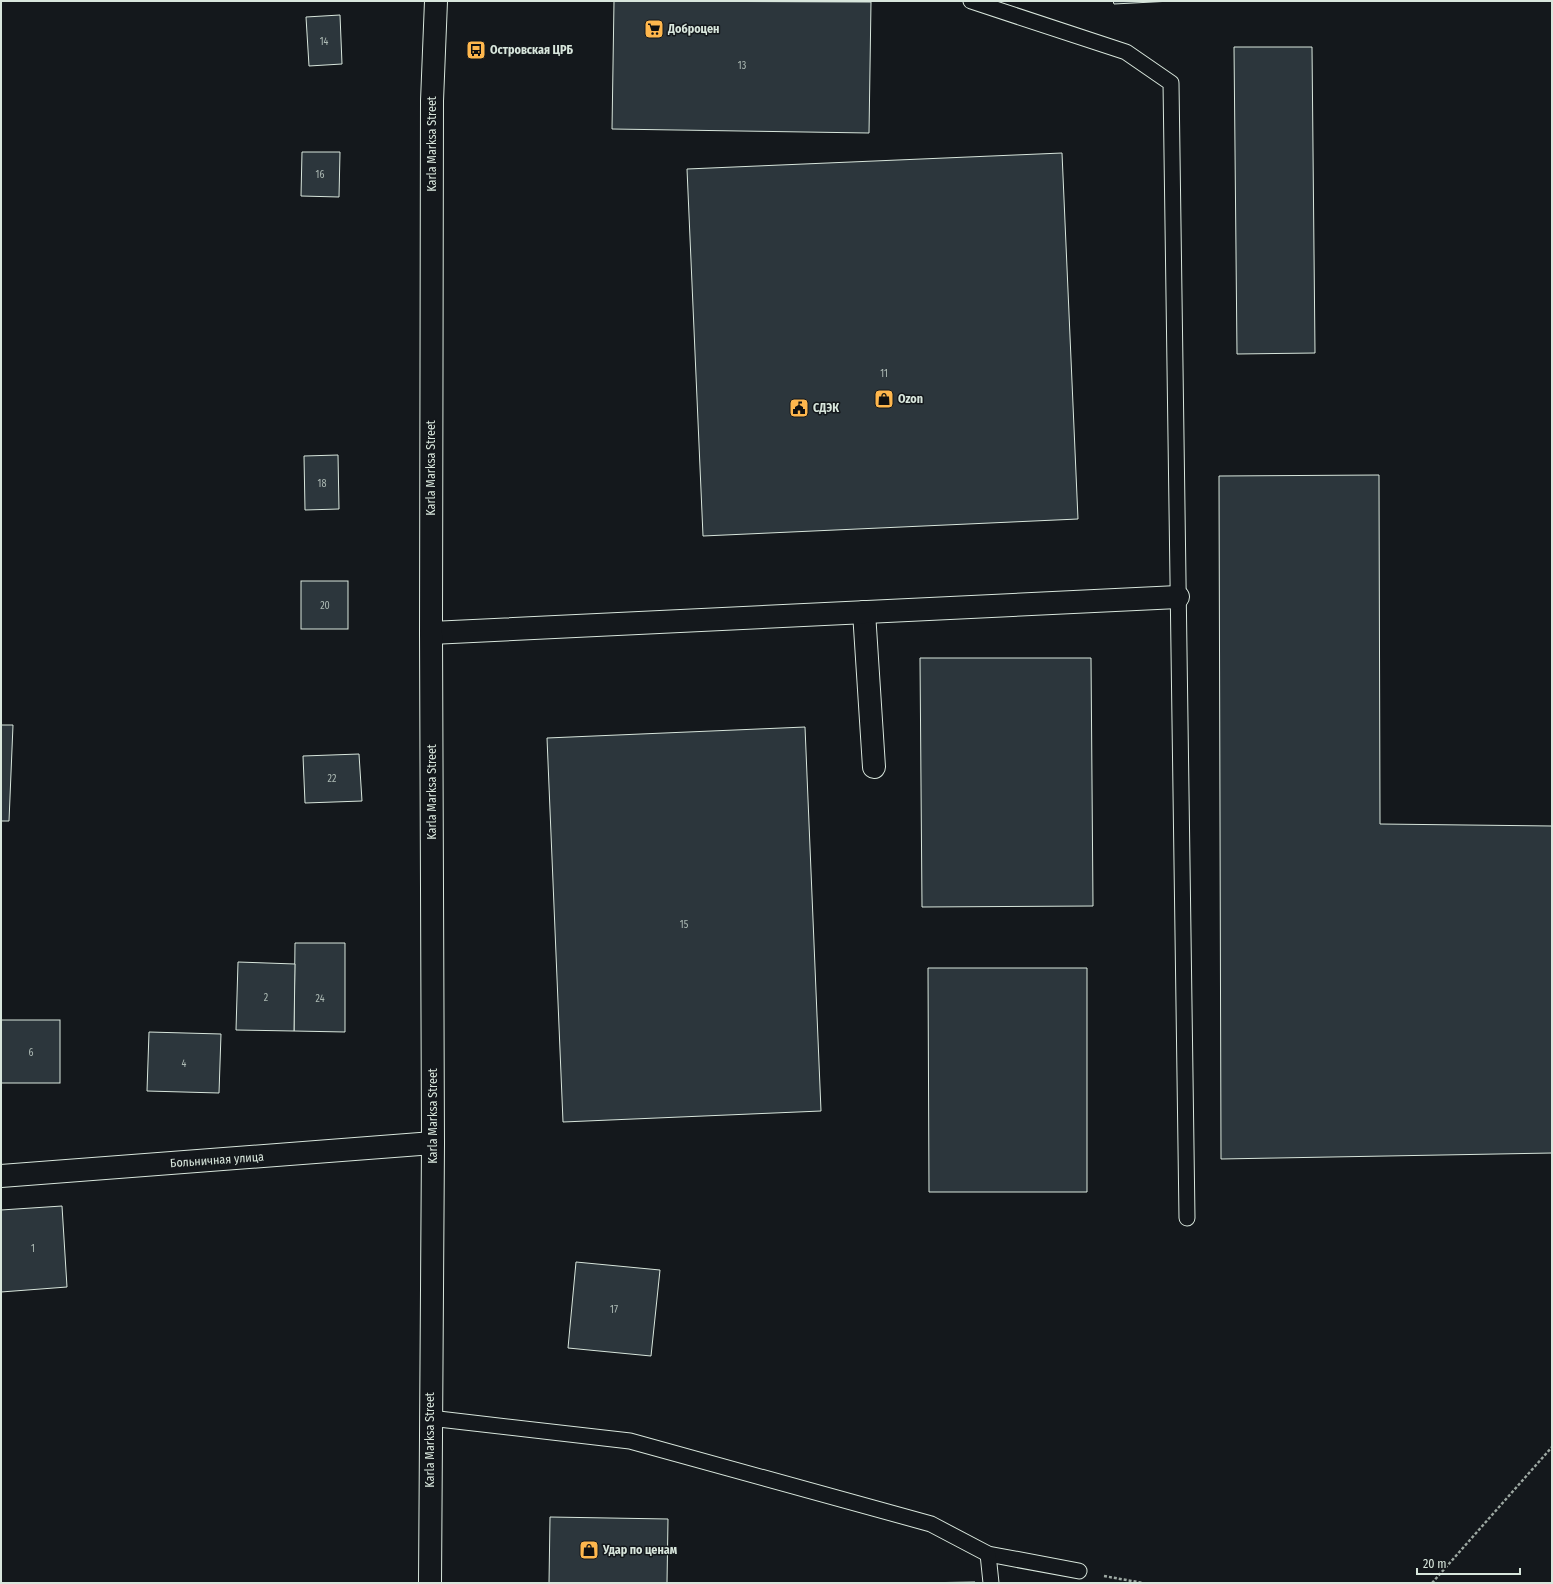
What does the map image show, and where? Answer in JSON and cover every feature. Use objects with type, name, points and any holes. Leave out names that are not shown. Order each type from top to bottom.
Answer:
[{"type":"main road","name":"Karla Marksa Street","points":[[430,1583],[433,1144],[431,633],[432,101],[436,1]]},
{"type":"main road","points":[[431,633],[1178,597]]},
{"type":"main road","points":[[864,612],[874,767]]},
{"type":"main road","name":"Больничная улица","points":[[1,1176],[433,1144]]},
{"type":"lane","points":[[972,1],[1126,52],[1171,83],[1187,1218]]},
{"type":"lane","points":[[430,1418],[630,1441],[932,1524],[988,1554],[1079,1571]]},
{"type":"lane","points":[[988,1554],[991,1583]]},
{"type":"path","points":[[1432,1583],[1552,1447]]},
{"type":"path","points":[[1079,1571],[1143,1583]]},
{"type":"building","points":[[614,1],[871,2],[869,133],[612,129]]},
{"type":"building","points":[[1113,1],[1172,1],[1114,4]]},
{"type":"building","points":[[340,15],[342,64],[309,66],[306,17]]},
{"type":"building","points":[[1234,47],[1312,47],[1315,353],[1237,354]]},
{"type":"building","points":[[302,152],[340,152],[339,197],[301,196]]},
{"type":"building","points":[[1062,153],[1078,519],[703,536],[687,169]]},
{"type":"building","points":[[338,455],[339,509],[305,510],[304,456]]},
{"type":"building","points":[[1379,475],[1380,824],[1552,826],[1552,1153],[1221,1159],[1219,476]]},
{"type":"building","points":[[301,581],[348,581],[348,629],[301,629]]},
{"type":"building","points":[[920,658],[1091,658],[1093,906],[922,907]]},
{"type":"building","points":[[1,725],[13,725],[9,821],[1,821]]},
{"type":"building","points":[[805,727],[821,1111],[563,1122],[547,738]]},
{"type":"building","points":[[359,754],[362,801],[305,803],[303,756]]},
{"type":"building","points":[[295,943],[345,943],[345,1032],[294,1031]]},
{"type":"building","points":[[238,962],[295,964],[294,1031],[236,1030]]},
{"type":"building","points":[[928,968],[1087,968],[1087,1192],[929,1192]]},
{"type":"building","points":[[1,1020],[60,1020],[60,1083],[1,1083]]},
{"type":"building","points":[[149,1032],[221,1034],[219,1093],[147,1091]]},
{"type":"building","points":[[62,1206],[67,1287],[1,1292],[1,1210]]},
{"type":"building","points":[[576,1262],[660,1270],[651,1356],[568,1348]]},
{"type":"building","points":[[550,1517],[668,1519],[667,1583],[549,1583]]},
{"type":"building","points":[[975,1582],[975,1583],[915,1583]]},
{"type":"place","name":"Доброцен","points":[[654,29]]},
{"type":"place","name":"Островская ЦРБ","points":[[476,50]]},
{"type":"place","name":"Ozon","points":[[884,399]]},
{"type":"place","name":"СДЭК","points":[[799,408]]},
{"type":"place","name":"Удар по ценам","points":[[589,1550]]}]
